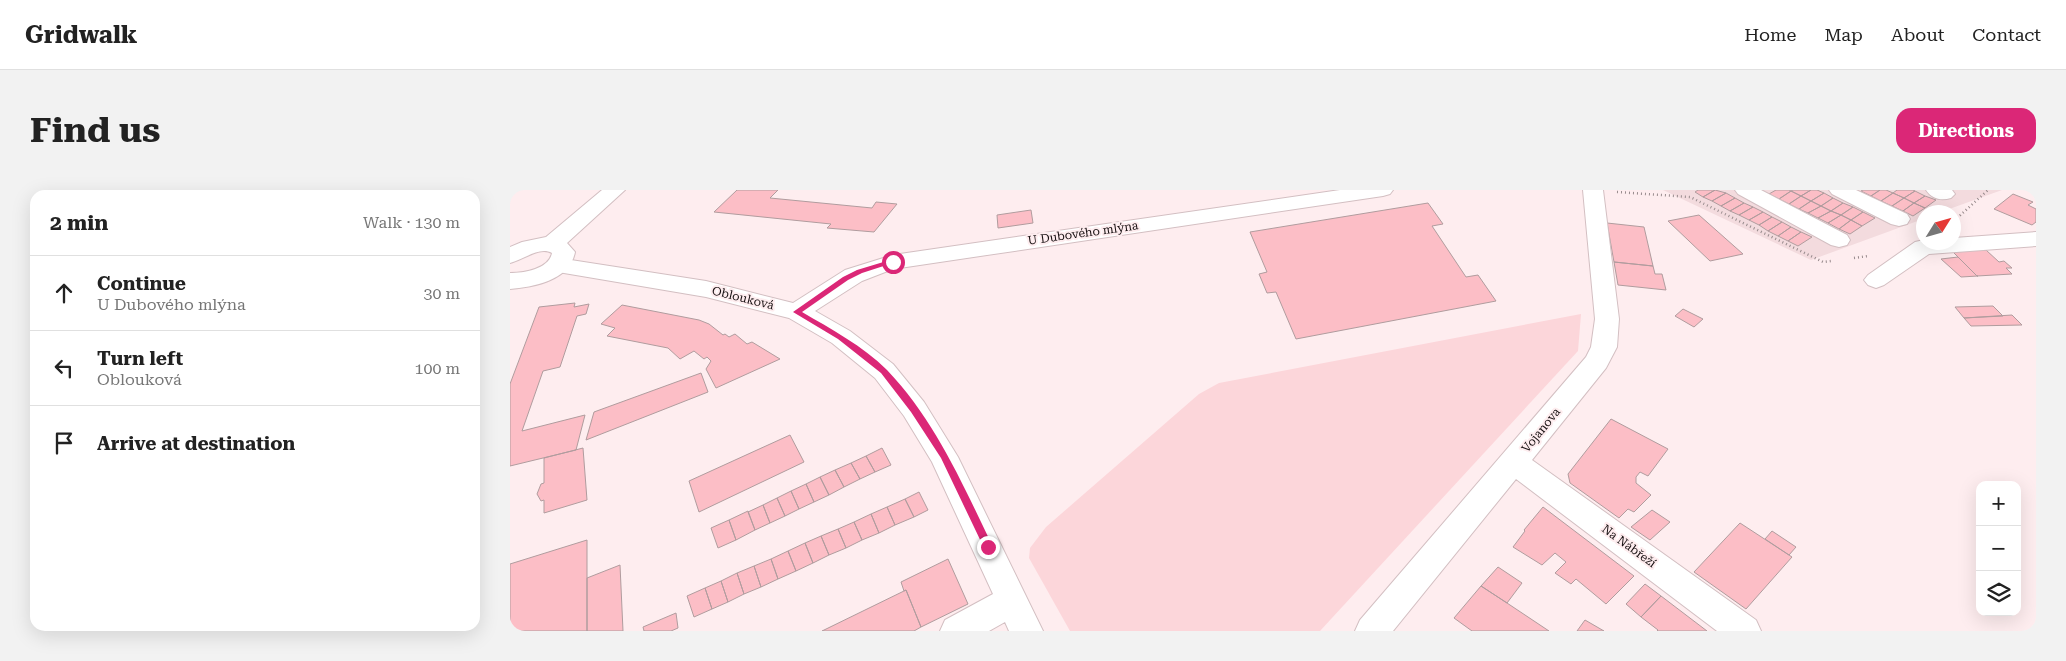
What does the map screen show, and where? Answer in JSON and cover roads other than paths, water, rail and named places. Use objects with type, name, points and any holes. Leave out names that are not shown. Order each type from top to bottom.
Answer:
[{"type":"street","points":[[513,284],[544,274],[554,255],[615,190]]},
{"type":"street","name":"U Dubového mlýna","points":[[797,312],[845,278],[868,268],[893,262],[1383,190]]},
{"type":"street","name":"Vojanova","points":[[1372,631],[1597,362],[1604,347],[1607,334],[1606,308],[1593,190]]},
{"type":"street","points":[[1745,190],[1839,240]]},
{"type":"street","points":[[1839,190],[1899,220]]},
{"type":"street","points":[[1876,280],[1923,247],[2036,239]]},
{"type":"street","points":[[510,256],[533,247],[554,255]]},
{"type":"street","name":"Oblouková","points":[[554,255],[706,289],[797,312],[841,337],[884,371],[914,409],[944,457],[1026,631]]},
{"type":"street","name":"Na Nábřeží","points":[[1514,462],[1744,631]]},
{"type":"street","points":[[956,631],[1012,601]]}]
